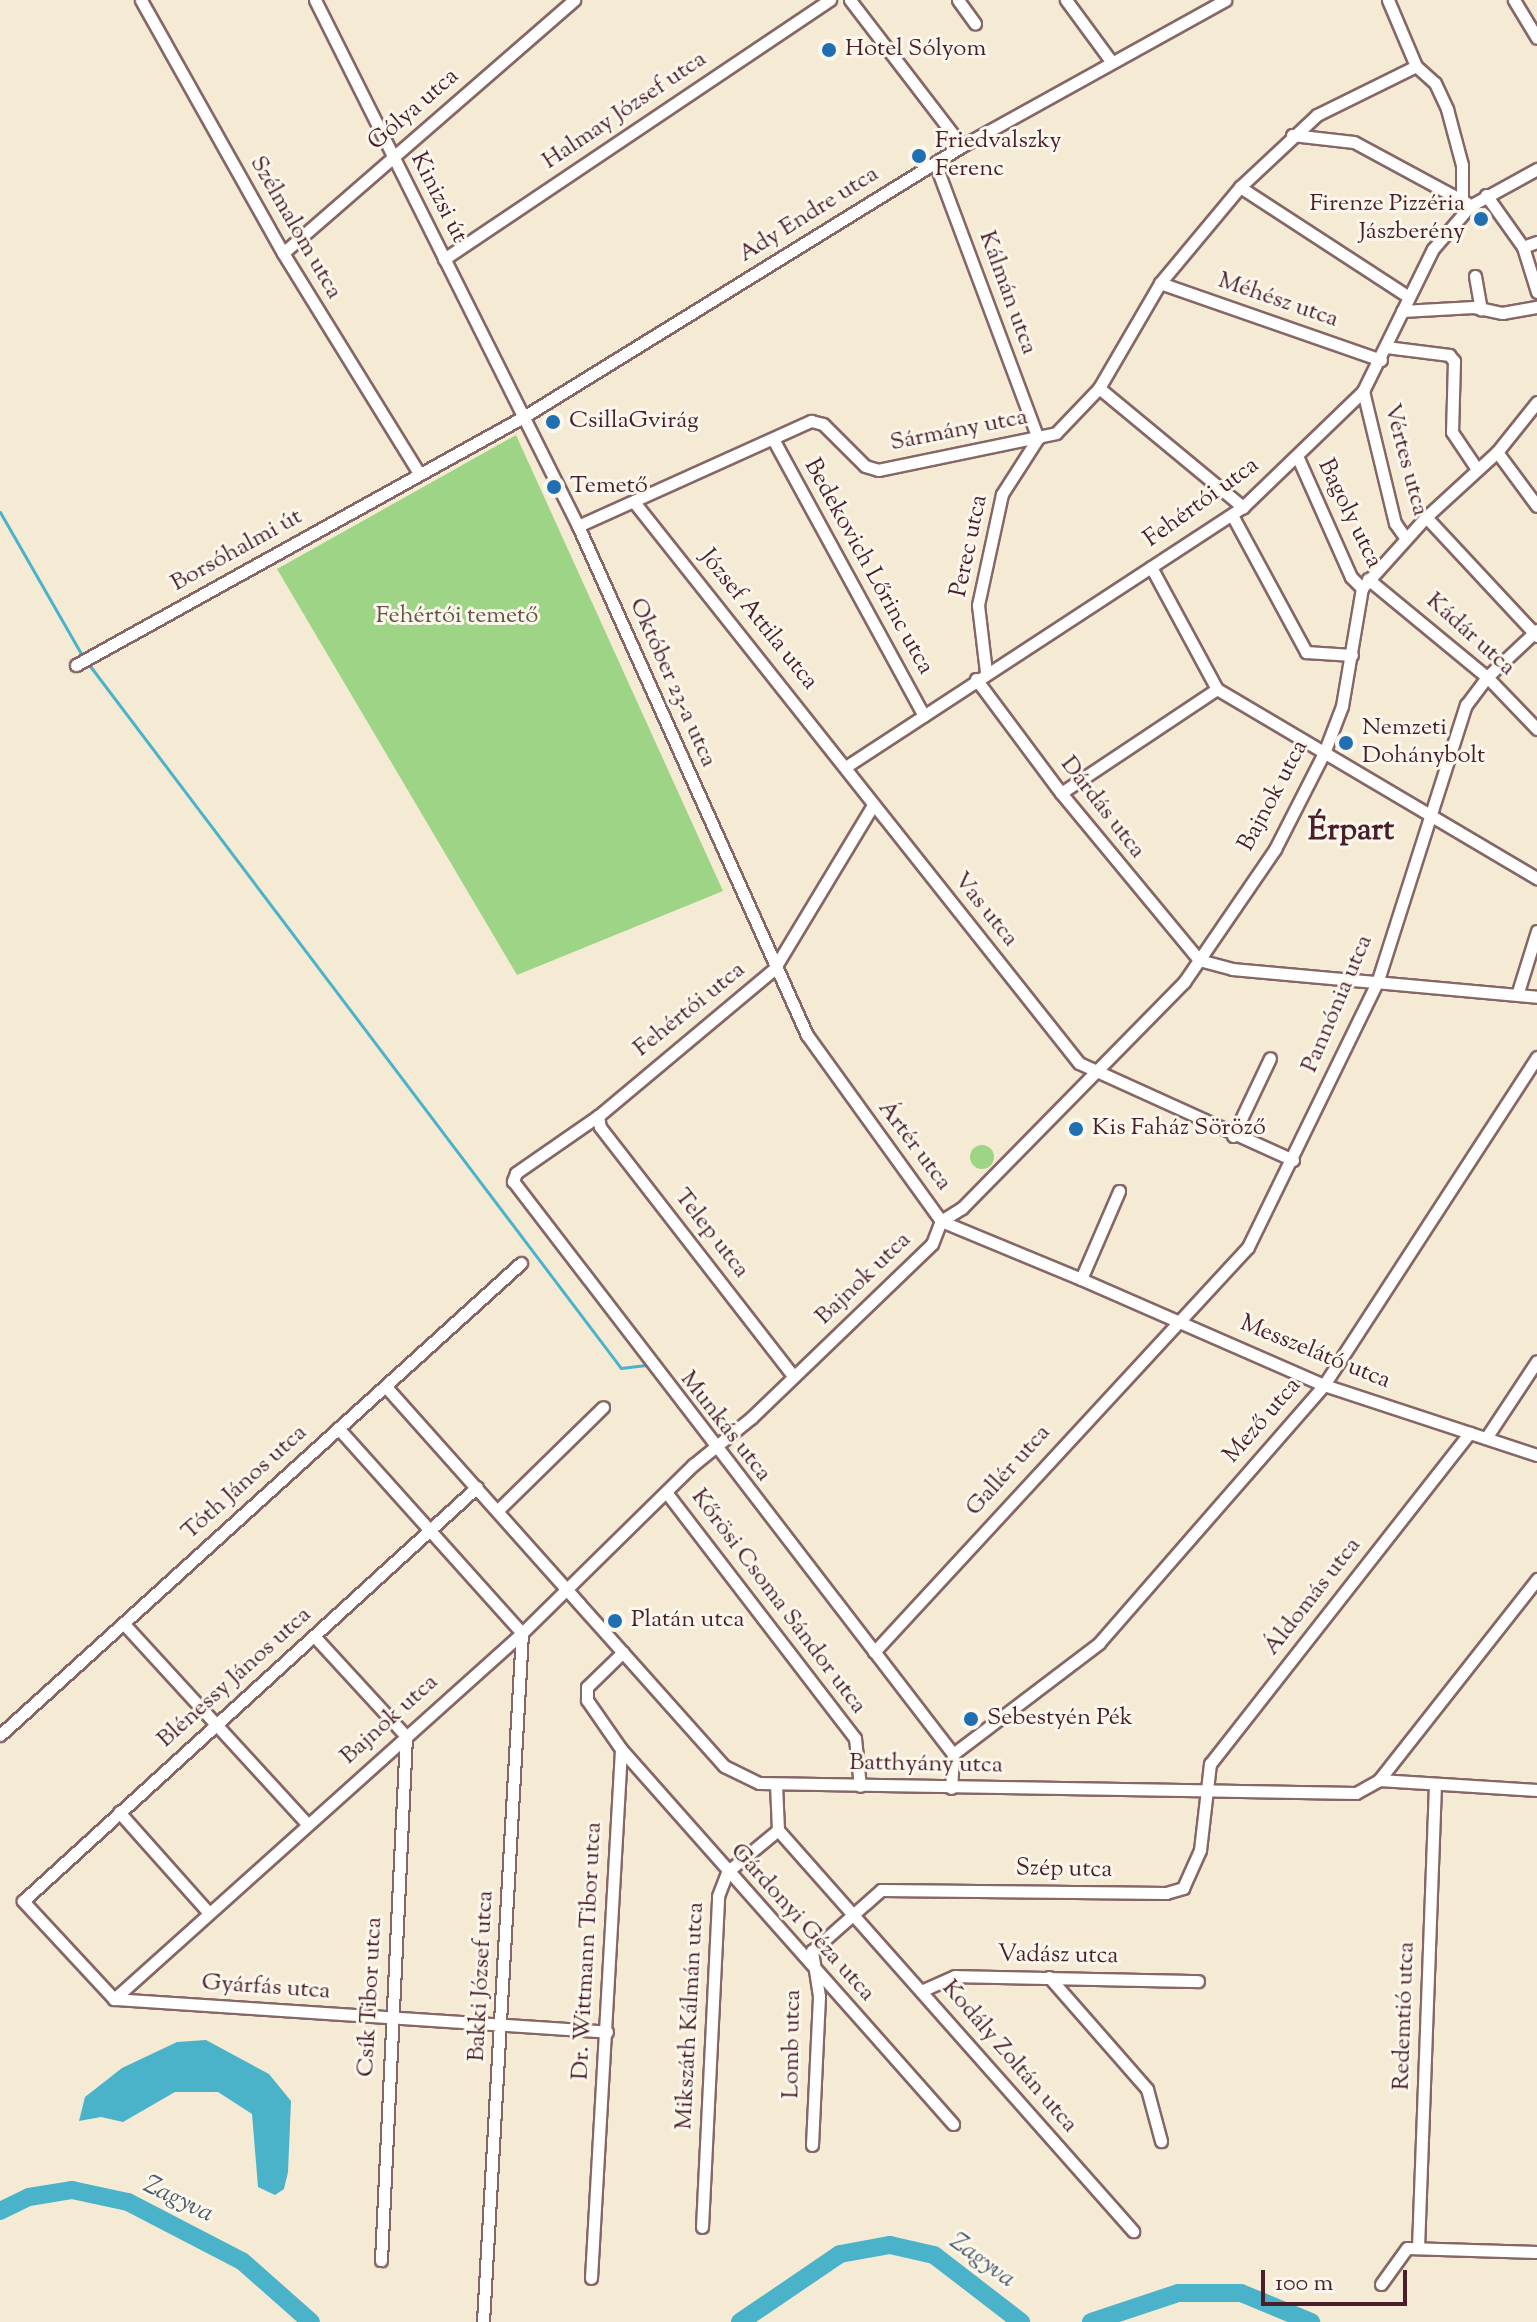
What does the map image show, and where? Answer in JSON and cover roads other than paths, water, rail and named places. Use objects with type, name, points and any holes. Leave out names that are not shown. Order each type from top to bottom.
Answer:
[{"type":"street","name":"Szélmalom utca","points":[[141,0],[283,253],[419,473]]},
{"type":"street","name":"Kinizsi út","points":[[315,0],[525,416]]},
{"type":"street","name":"Gólya utca","points":[[283,253],[574,0]]},
{"type":"street","name":"Halmay József utca","points":[[444,259],[830,0]]},
{"type":"street","points":[[850,0],[962,146]]},
{"type":"street","points":[[958,0],[975,23]]},
{"type":"street","points":[[1066,0],[1110,60]]},
{"type":"street","name":"Ady Endre utca","points":[[419,473],[525,416],[962,146],[1110,60],[1225,0]]},
{"type":"street","points":[[1388,0],[1416,66],[1430,77],[1447,109],[1462,165],[1466,202]]},
{"type":"street","points":[[1514,0],[1537,38]]},
{"type":"street","name":"Sármány utca","points":[[578,526],[811,421],[823,424],[865,466],[878,470],[1056,433],[1099,388],[1160,283],[1240,187],[1292,135],[1317,115],[1416,66]]},
{"type":"street","points":[[1292,135],[1354,142],[1466,202]]},
{"type":"street","name":"Kálmán utca","points":[[935,163],[1038,438]]},
{"type":"street","name":"Fehértói utca","points":[[847,766],[981,675],[1243,507],[1298,458],[1363,391],[1381,360],[1407,296],[1433,249],[1466,202],[1537,169]]},
{"type":"street","points":[[1240,187],[1407,296]]},
{"type":"street","points":[[1486,195],[1523,247],[1537,292]]},
{"type":"street","points":[[1523,247],[1537,242]]},
{"type":"street","points":[[1475,276],[1481,309]]},
{"type":"street","name":"Méhész utca","points":[[1160,283],[1381,360]]},
{"type":"street","points":[[1402,311],[1481,309],[1502,313],[1537,307]]},
{"type":"street","points":[[1386,347],[1449,355],[1454,361],[1452,432],[1477,469]]},
{"type":"street","points":[[1099,388],[1243,507]]},
{"type":"street","name":"Vértes utca","points":[[1363,391],[1395,523],[1406,539]]},
{"type":"street","points":[[1365,583],[1426,517],[1497,452],[1537,402]]},
{"type":"street","name":"Október 23-a utca","points":[[525,416],[578,526],[774,969]]},
{"type":"street","name":"Perec utca","points":[[981,675],[978,605],[1002,494],[1038,438]]},
{"type":"street","name":"Bedekovich Lőrinc utca","points":[[773,439],[924,716]]},
{"type":"street","points":[[1497,452],[1537,506]]},
{"type":"street","name":"Bagoly utca","points":[[1298,458],[1351,577],[1365,583]]},
{"type":"street","name":"Borsóhalmi út","points":[[76,665],[419,473]]},
{"type":"street","name":"József Attila utca","points":[[634,502],[847,766]]},
{"type":"street","points":[[1232,515],[1306,652],[1352,655]]},
{"type":"street","points":[[1426,517],[1536,633]]},
{"type":"street","points":[[1151,567],[1217,689],[1537,878]]},
{"type":"street","name":"Bajnok utca","points":[[114,1999],[522,1633],[666,1492],[794,1377],[932,1244],[941,1221],[962,1208],[1096,1073],[1199,960],[1275,849],[1324,753],[1342,706],[1365,583]]},
{"type":"street","name":"Kádár utca","points":[[1365,583],[1487,677],[1537,729]]},
{"type":"street","name":"Pannónia utca","points":[[1176,1319],[1248,1247],[1378,980],[1462,716],[1487,677],[1536,633]]},
{"type":"street","name":"Dárdás utca","points":[[981,675],[1061,793],[1199,960]]},
{"type":"street","points":[[1061,793],[1217,689]]},
{"type":"street","name":"Vas utca","points":[[847,766],[873,805],[1079,1063],[1233,1136],[1293,1160]]},
{"type":"street","name":"Fehértói utca","points":[[598,1116],[774,969],[873,805]]},
{"type":"street","points":[[1518,992],[1537,931]]},
{"type":"street","points":[[1199,960],[1232,969],[1518,992],[1537,997]]},
{"type":"street","name":"Ártér utca","points":[[774,969],[807,1035],[941,1221],[1081,1279]]},
{"type":"street","name":"Mező utca","points":[[953,1754],[1099,1643],[1324,1385],[1537,1057]]},
{"type":"street","points":[[1233,1136],[1270,1058]]},
{"type":"street","name":"Telep utca","points":[[598,1116],[600,1127],[794,1377]]},
{"type":"street","name":"Munkás utca","points":[[598,1116],[516,1173],[515,1190],[953,1754]]},
{"type":"street","points":[[1081,1279],[1119,1191]]},
{"type":"street","name":"Tóth János utca","points":[[0,1735],[338,1428],[387,1388],[521,1263]]},
{"type":"street","name":"Messzelátó utca","points":[[1081,1279],[1324,1385],[1537,1455]]},
{"type":"street","name":"Gallér utca","points":[[874,1652],[1176,1319]]},
{"type":"street","points":[[1486,1438],[1537,1361]]},
{"type":"street","name":"Batthyány utca","points":[[387,1388],[724,1766],[741,1778],[776,1784],[1339,1795],[1379,1780]]},
{"type":"street","points":[[498,1510],[603,1407]]},
{"type":"street","points":[[338,1428],[522,1633]]},
{"type":"street","name":"Áldomás utca","points":[[1204,1793],[1210,1764],[1470,1433]]},
{"type":"street","name":"Blénessy János utca","points":[[114,1999],[23,1901],[477,1487]]},
{"type":"street","name":"Kőrösi Csoma Sándor utca","points":[[666,1492],[855,1738],[860,1786]]},
{"type":"street","points":[[1379,1780],[1537,1579]]},
{"type":"street","points":[[124,1624],[217,1722],[307,1824]]},
{"type":"street","name":"Bakki József utca","points":[[483,2322],[522,1633]]},
{"type":"street","points":[[314,1636],[406,1736]]},
{"type":"street","points":[[621,1749],[587,1700],[587,1687],[623,1652]]},
{"type":"street","name":"Csík Tibor utca","points":[[381,2260],[406,1736]]},
{"type":"street","name":"Gárdonyi Géza utca","points":[[621,1749],[953,2124]]},
{"type":"street","name":"Dr. Wittmann Tibor utca","points":[[591,2278],[621,1749]]},
{"type":"street","points":[[951,1788],[953,1754]]},
{"type":"street","points":[[1379,1780],[1537,1790]]},
{"type":"street","points":[[776,1784],[778,1830],[852,1912]]},
{"type":"street","name":"Redemtió utca","points":[[1418,2248],[1435,1785]]},
{"type":"street","name":"Szép utca","points":[[852,1912],[881,1890],[1166,1893],[1183,1888],[1200,1850],[1204,1793]]},
{"type":"street","points":[[119,1812],[209,1913]]},
{"type":"street","name":"Mikszáth Kálmán utca","points":[[702,2227],[718,1896],[727,1872],[778,1830]]},
{"type":"street","name":"Lomb utca","points":[[812,2145],[819,1996],[812,1951],[852,1912]]},
{"type":"street","name":"Kodály Zoltán utca","points":[[852,1912],[1133,2231]]},
{"type":"street","name":"Vadász utca","points":[[921,1991],[955,1976],[1198,1981]]},
{"type":"street","points":[[1049,1977],[1147,2089],[1161,2141]]},
{"type":"street","name":"Gyárfás utca","points":[[114,1999],[607,2032]]},
{"type":"street","points":[[1381,2284],[1398,2255],[1407,2248],[1537,2252]]},
{"type":"water","points":[[206,2040],[269,2074],[291,2101],[288,2172],[284,2189],[275,2195],[258,2187],[252,2114],[218,2092],[175,2092],[123,2122],[101,2117],[79,2121],[85,2097],[122,2068],[177,2042]]},
{"type":"waterway","points":[[0,512],[82,655]]},
{"type":"waterway","points":[[90,666],[621,1368],[646,1365]]},
{"type":"waterway","name":"Zagyva","points":[[0,2211],[29,2197],[72,2190],[128,2202],[242,2261],[311,2322]]},
{"type":"waterway","name":"Zagyva","points":[[740,2322],[840,2254],[890,2245],[934,2255],[1021,2322]]},
{"type":"waterway","name":"Zagyva","points":[[1091,2322],[1178,2293],[1241,2293],[1311,2322]]},
{"type":"place","name":"Hotel Sólyom","points":[[829,50]]},
{"type":"place","name":"Friedvalszky Ferenc","points":[[919,156]]},
{"type":"place","name":"Firenze Pizzéria Jászberény","points":[[1481,219]]},
{"type":"place","name":"CsillaGvirág","points":[[553,422]]},
{"type":"place","name":"Temető","points":[[554,487]]},
{"type":"place","name":"Nemzeti Dohánybolt","points":[[1346,743]]},
{"type":"place","name":"Kis Faház Söröző","points":[[1076,1129]]},
{"type":"place","name":"Platán utca","points":[[615,1621]]},
{"type":"place","name":"Sebestyén Pék","points":[[971,1719]]},
{"type":"district","name":"Érpart","points":[[1351,831]]},
{"type":"park label","name":"Fehértói temető","points":[[457,617]]}]
